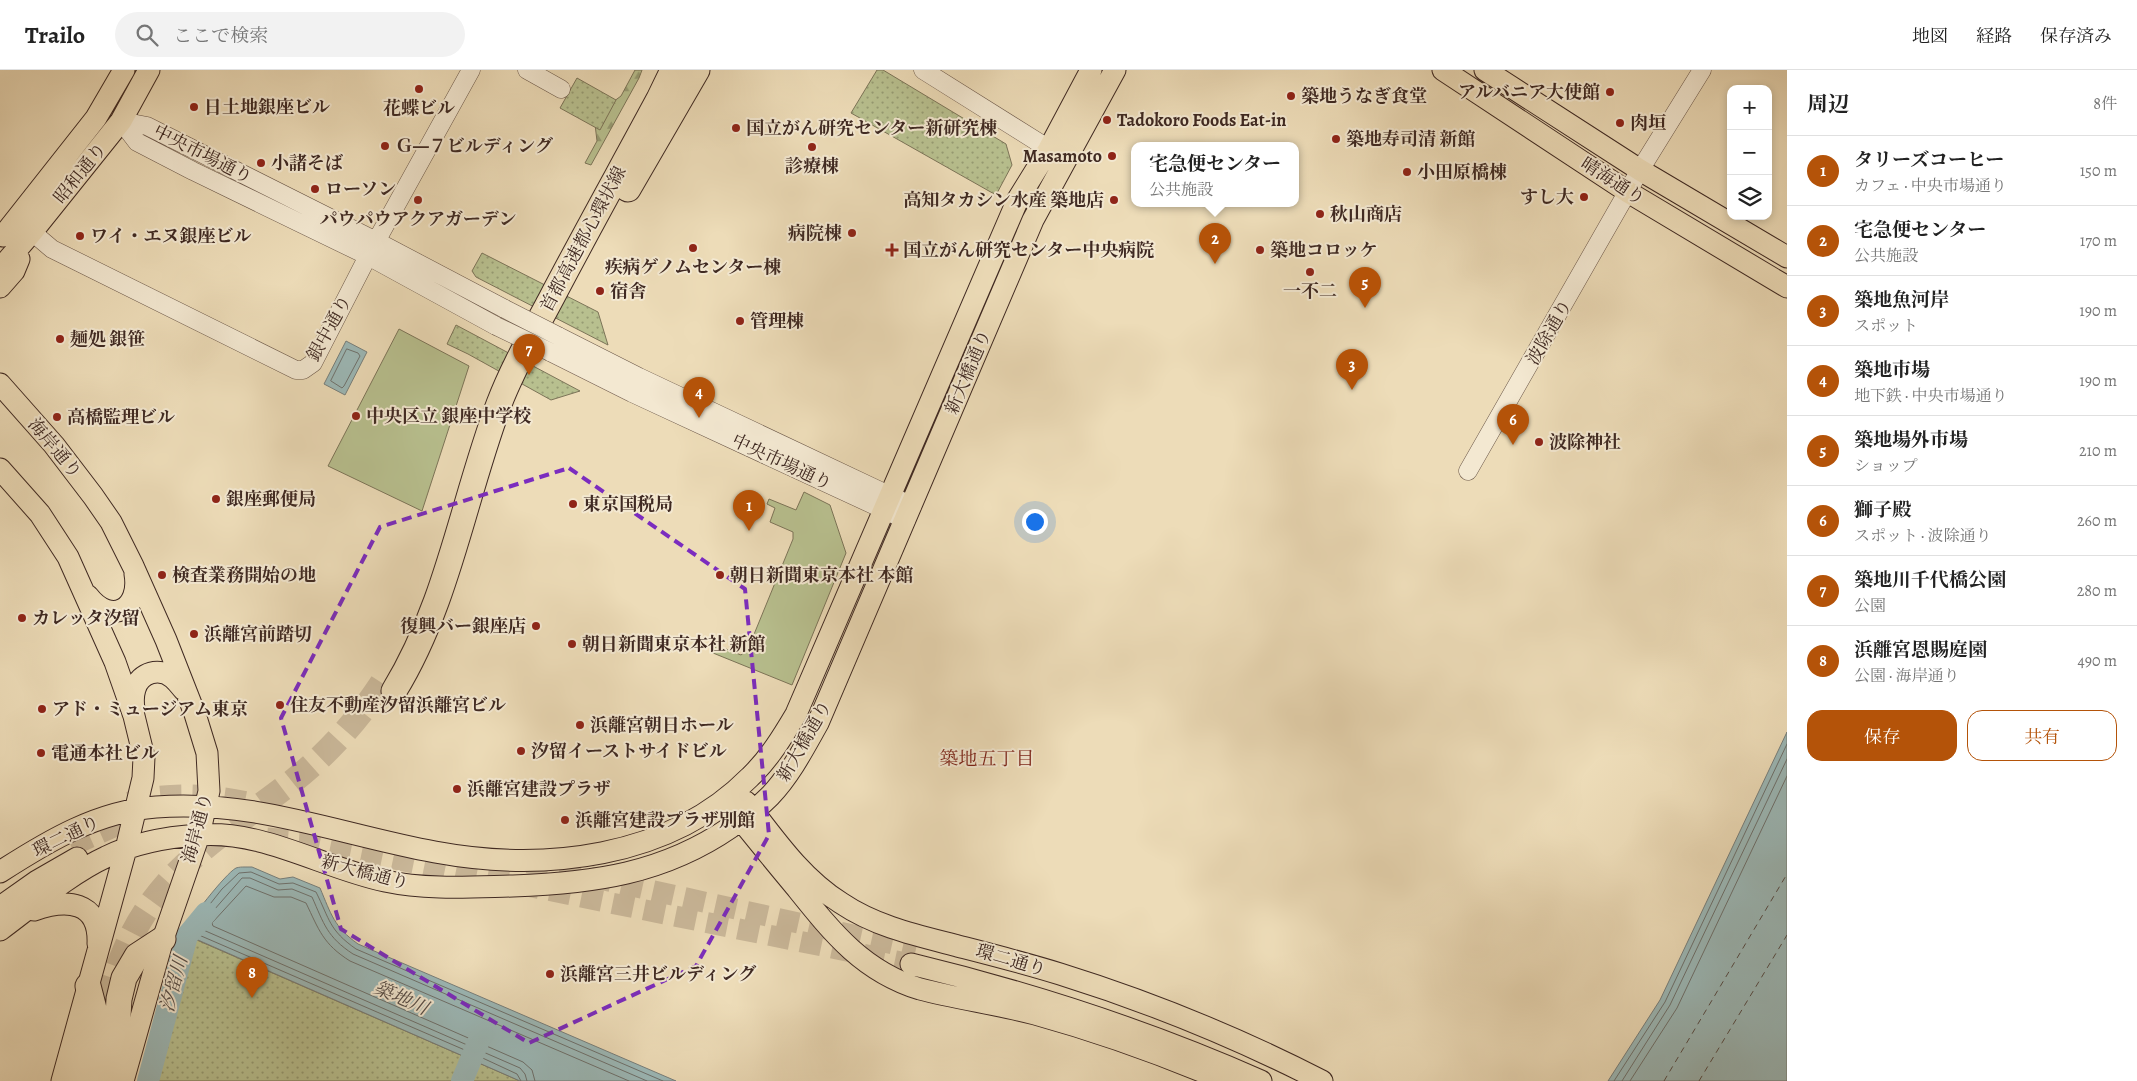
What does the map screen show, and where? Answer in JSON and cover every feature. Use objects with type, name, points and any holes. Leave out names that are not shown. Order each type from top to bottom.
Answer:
[{"type":"highway","name":"首都高速都心環状線","points":[[656,70],[496,375],[483,406],[420,601],[394,660],[388,687],[416,654],[461,528],[489,433],[509,379],[673,70]]},
{"type":"highway","points":[[461,528],[522,388],[614,211],[647,159],[697,70]]},
{"type":"highway","points":[[85,1081],[104,1037],[129,968],[137,956],[163,939]]},
{"type":"highway","points":[[88,986],[104,1037],[104,1081]]},
{"type":"highway","points":[[81,1081],[104,1037]]},
{"type":"highway","points":[[100,1081],[104,1037]]},
{"type":"main road","name":"昭和通り","points":[[1,229],[86,112],[110,70]]},
{"type":"main road","points":[[1,229],[96,118],[124,70]]},
{"type":"main road","name":"昭和通り","points":[[0,269],[121,122],[149,70]]},
{"type":"main road","name":"新大橋通り","points":[[136,809],[171,806],[232,808],[294,819],[434,852],[475,858],[521,860],[586,856],[638,844],[698,818],[730,795],[764,761],[781,739],[796,714],[1018,199],[1049,149],[1091,70]]},
{"type":"main road","name":"新大橋通り","points":[[126,849],[158,840],[199,835],[221,835],[252,839],[384,881],[414,886],[446,888],[563,884],[619,876],[655,866],[707,842],[747,816],[770,797],[785,778],[818,723],[1033,220],[1115,70]]},
{"type":"main road","name":"晴海通り","points":[[1442,70],[1628,192],[1787,287]]},
{"type":"main road","name":"晴海通り","points":[[1485,70],[1640,170],[1787,257]]},
{"type":"main road","points":[[0,287],[14,272],[32,232]]},
{"type":"main road","name":"海岸通り","points":[[1,384],[54,445],[94,496],[115,530],[133,566],[188,695],[207,753],[209,790],[199,835],[163,939],[123,1081]]},
{"type":"main road","points":[[0,469],[24,493],[55,534],[83,589],[115,662],[134,716],[144,757],[143,778],[126,849],[62,1081]]},
{"type":"main road","points":[[83,589],[95,605],[102,610],[110,612],[120,610],[133,600],[136,583],[133,566]]},
{"type":"main road","points":[[134,716],[134,689],[143,676],[150,673],[160,671],[168,674],[174,678],[188,695]]},
{"type":"main road","name":"環二通り","points":[[730,795],[838,938],[862,960],[890,977],[904,984],[938,994],[1034,1014],[1078,1027],[1162,1056],[1226,1081]]},
{"type":"main road","name":"環二通り","points":[[0,872],[67,832],[120,812],[136,809]]},
{"type":"main road","name":"環二通り","points":[[747,816],[812,881],[840,903],[867,918],[900,930],[1061,974],[1136,1000],[1231,1037],[1322,1081]]},
{"type":"main road","points":[[185,873],[202,853],[211,847],[252,839]]},
{"type":"main road","name":"環二通り","points":[[0,930],[105,857],[126,849]]},
{"type":"main road","points":[[0,890],[74,852],[0,907]]},
{"type":"main road","points":[[22,914],[55,904],[79,906],[91,915],[95,923],[98,936],[98,952]]},
{"type":"main road","name":"環二通り","points":[[1261,1081],[1181,1047],[1079,1010],[992,984],[913,956],[991,967],[1097,1000],[1214,1044],[1295,1081]]},
{"type":"street","name":"銀中通り","points":[[32,232],[52,249],[296,370],[303,370],[313,363],[372,248],[471,70]]},
{"type":"street","points":[[527,70],[561,89]]},
{"type":"street","points":[[923,70],[1049,149],[1070,154]]},
{"type":"street","name":"波除通り","points":[[1468,471],[1640,170],[1702,70]]},
{"type":"street","name":"中央市場通り","points":[[121,122],[147,126],[372,248],[496,326],[626,390],[909,513]]},
{"type":"street","name":"中央市場通り","points":[[372,248],[505,309],[887,503]]},
{"type":"highlighted area","points":[[569,468],[745,589],[769,835],[696,966],[529,1043],[341,929],[281,718],[380,527]]},
{"type":"green space","points":[[635,70],[642,70],[639,78],[591,165],[585,163],[597,141],[594,116],[621,96]]},
{"type":"green space","points":[[877,70],[883,70],[1006,144],[1012,165],[996,195],[851,113]]},
{"type":"green space","points":[[577,78],[616,100],[600,130],[560,108]]},
{"type":"green space","points":[[482,253],[598,312],[608,345],[476,277],[472,271]]},
{"type":"green space","points":[[456,325],[580,391],[551,400],[447,344]]},
{"type":"green space","points":[[399,329],[469,366],[422,511],[328,466]]},
{"type":"green space","points":[[804,492],[830,505],[846,553],[792,685],[713,653],[716,645],[741,655],[748,649],[793,539],[793,532],[770,522],[775,508],[767,504],[769,499],[796,510]]},
{"type":"green space","points":[[190,937],[520,1081],[151,1081]]},
{"type":"water","points":[[346,341],[367,352],[345,395],[324,384]]},
{"type":"water","points":[[1787,732],[1787,1081],[1608,1081],[1660,1000]]},
{"type":"water","name":"築地川","points":[[252,867],[280,879],[293,877],[320,888],[338,926],[358,944],[676,1081],[520,1081],[182,933],[224,879],[236,868]]},
{"type":"waterway","name":"汐留川","points":[[148,1081],[187,936],[206,913]]},
{"type":"waterway","points":[[462,1081],[482,1033]]},
{"type":"ferry route","points":[[1664,1081],[1787,874]]},
{"type":"ferry route","points":[[1699,1081],[1787,935]]},
{"type":"tunnel","points":[[97,1038],[124,952],[140,920],[164,887],[212,841],[299,777],[312,765],[350,726],[382,683]]},
{"type":"tunnel","points":[[129,802],[159,796],[190,795],[252,803]]},
{"type":"tunnel","points":[[71,846],[136,817]]},
{"type":"tunnel","points":[[267,838],[306,841],[911,964]]},
{"type":"tunnel","points":[[528,863],[916,949]]},
{"type":"place","name":"花蝶ビル","points":[[419,89]]},
{"type":"place","name":"アルバニア大使館","points":[[1610,92]]},
{"type":"place","name":"築地うなぎ食堂","points":[[1291,96]]},
{"type":"place","name":"日土地銀座ビル","points":[[194,107]]},
{"type":"place","name":"Tadokoro Foods Eat-in","points":[[1107,120]]},
{"type":"place","name":"肉垣","points":[[1620,123]]},
{"type":"place","name":"国立がん研究センター新研究棟","points":[[736,128]]},
{"type":"place","name":"築地寿司清 新館","points":[[1336,139]]},
{"type":"place","name":"Ｇ―７ビルディング","points":[[385,146]]},
{"type":"place","name":"診療棟","points":[[812,147]]},
{"type":"place","name":"Masamoto","points":[[1112,156]]},
{"type":"place","name":"小諸そば","points":[[261,163]]},
{"type":"place","name":"小田原橋棟","points":[[1407,172]]},
{"type":"place","name":"ローソン","points":[[315,189]]},
{"type":"place","name":"すし大","points":[[1584,197]]},
{"type":"place","name":"パウパウアクアガーデン","points":[[418,200]]},
{"type":"place","name":"高知タカシン水産 築地店","points":[[1114,200]]},
{"type":"place","name":"秋山商店","points":[[1320,214]]},
{"type":"place","name":"病院棟","points":[[852,233]]},
{"type":"place","name":"ワイ・エヌ銀座ビル","points":[[80,236]]},
{"type":"place","name":"疾病ゲノムセンター棟","points":[[693,248]]},
{"type":"place","name":"国立がん研究センター中央病院","points":[[892,250]]},
{"type":"place","name":"築地コロッケ","points":[[1260,250]]},
{"type":"place","name":"宅急便センター","points":[[1215,264]]},
{"type":"place","name":"一不二","points":[[1310,272]]},
{"type":"place","name":"宿舎","points":[[600,291]]},
{"type":"place","name":"築地場外市場","points":[[1365,308]]},
{"type":"place","name":"管理棟","points":[[740,321]]},
{"type":"place","name":"麺処 銀笹","points":[[60,339]]},
{"type":"place","name":"築地川千代橋公園","points":[[529,375]]},
{"type":"place","name":"築地魚河岸","points":[[1352,390]]},
{"type":"place","name":"中央区立 銀座中学校","points":[[356,416]]},
{"type":"place","name":"高橋監理ビル","points":[[57,417]]},
{"type":"place","name":"築地市場","points":[[699,418]]},
{"type":"place","name":"波除神社","points":[[1539,442]]},
{"type":"place","name":"獅子殿","points":[[1513,445]]},
{"type":"place","name":"銀座郵便局","points":[[216,499]]},
{"type":"place","name":"東京国税局","points":[[573,504]]},
{"type":"place","name":"タリーズコーヒー","points":[[749,531]]},
{"type":"place","name":"検査業務開始の地","points":[[162,575]]},
{"type":"place","name":"朝日新聞東京本社 本館","points":[[720,575]]},
{"type":"place","name":"カレッタ汐留","points":[[22,618]]},
{"type":"place","name":"復興バー銀座店","points":[[536,626]]},
{"type":"place","name":"浜離宮前踏切","points":[[194,634]]},
{"type":"place","name":"朝日新聞東京本社 新館","points":[[572,644]]},
{"type":"place","name":"住友不動産汐留浜離宮ビル","points":[[280,705]]},
{"type":"place","name":"アド・ミュージアム東京","points":[[42,709]]},
{"type":"place","name":"浜離宮朝日ホール","points":[[580,725]]},
{"type":"place","name":"汐留イーストサイドビル","points":[[521,751]]},
{"type":"place","name":"電通本社ビル","points":[[41,753]]},
{"type":"place","name":"浜離宮建設プラザ","points":[[457,789]]},
{"type":"place","name":"浜離宮建設プラザ別館","points":[[565,820]]},
{"type":"place","name":"浜離宮三井ビルディング","points":[[550,974]]},
{"type":"place","name":"浜離宮恩賜庭園","points":[[252,998]]},
{"type":"district","name":"築地五丁目","points":[[987,759]]}]
